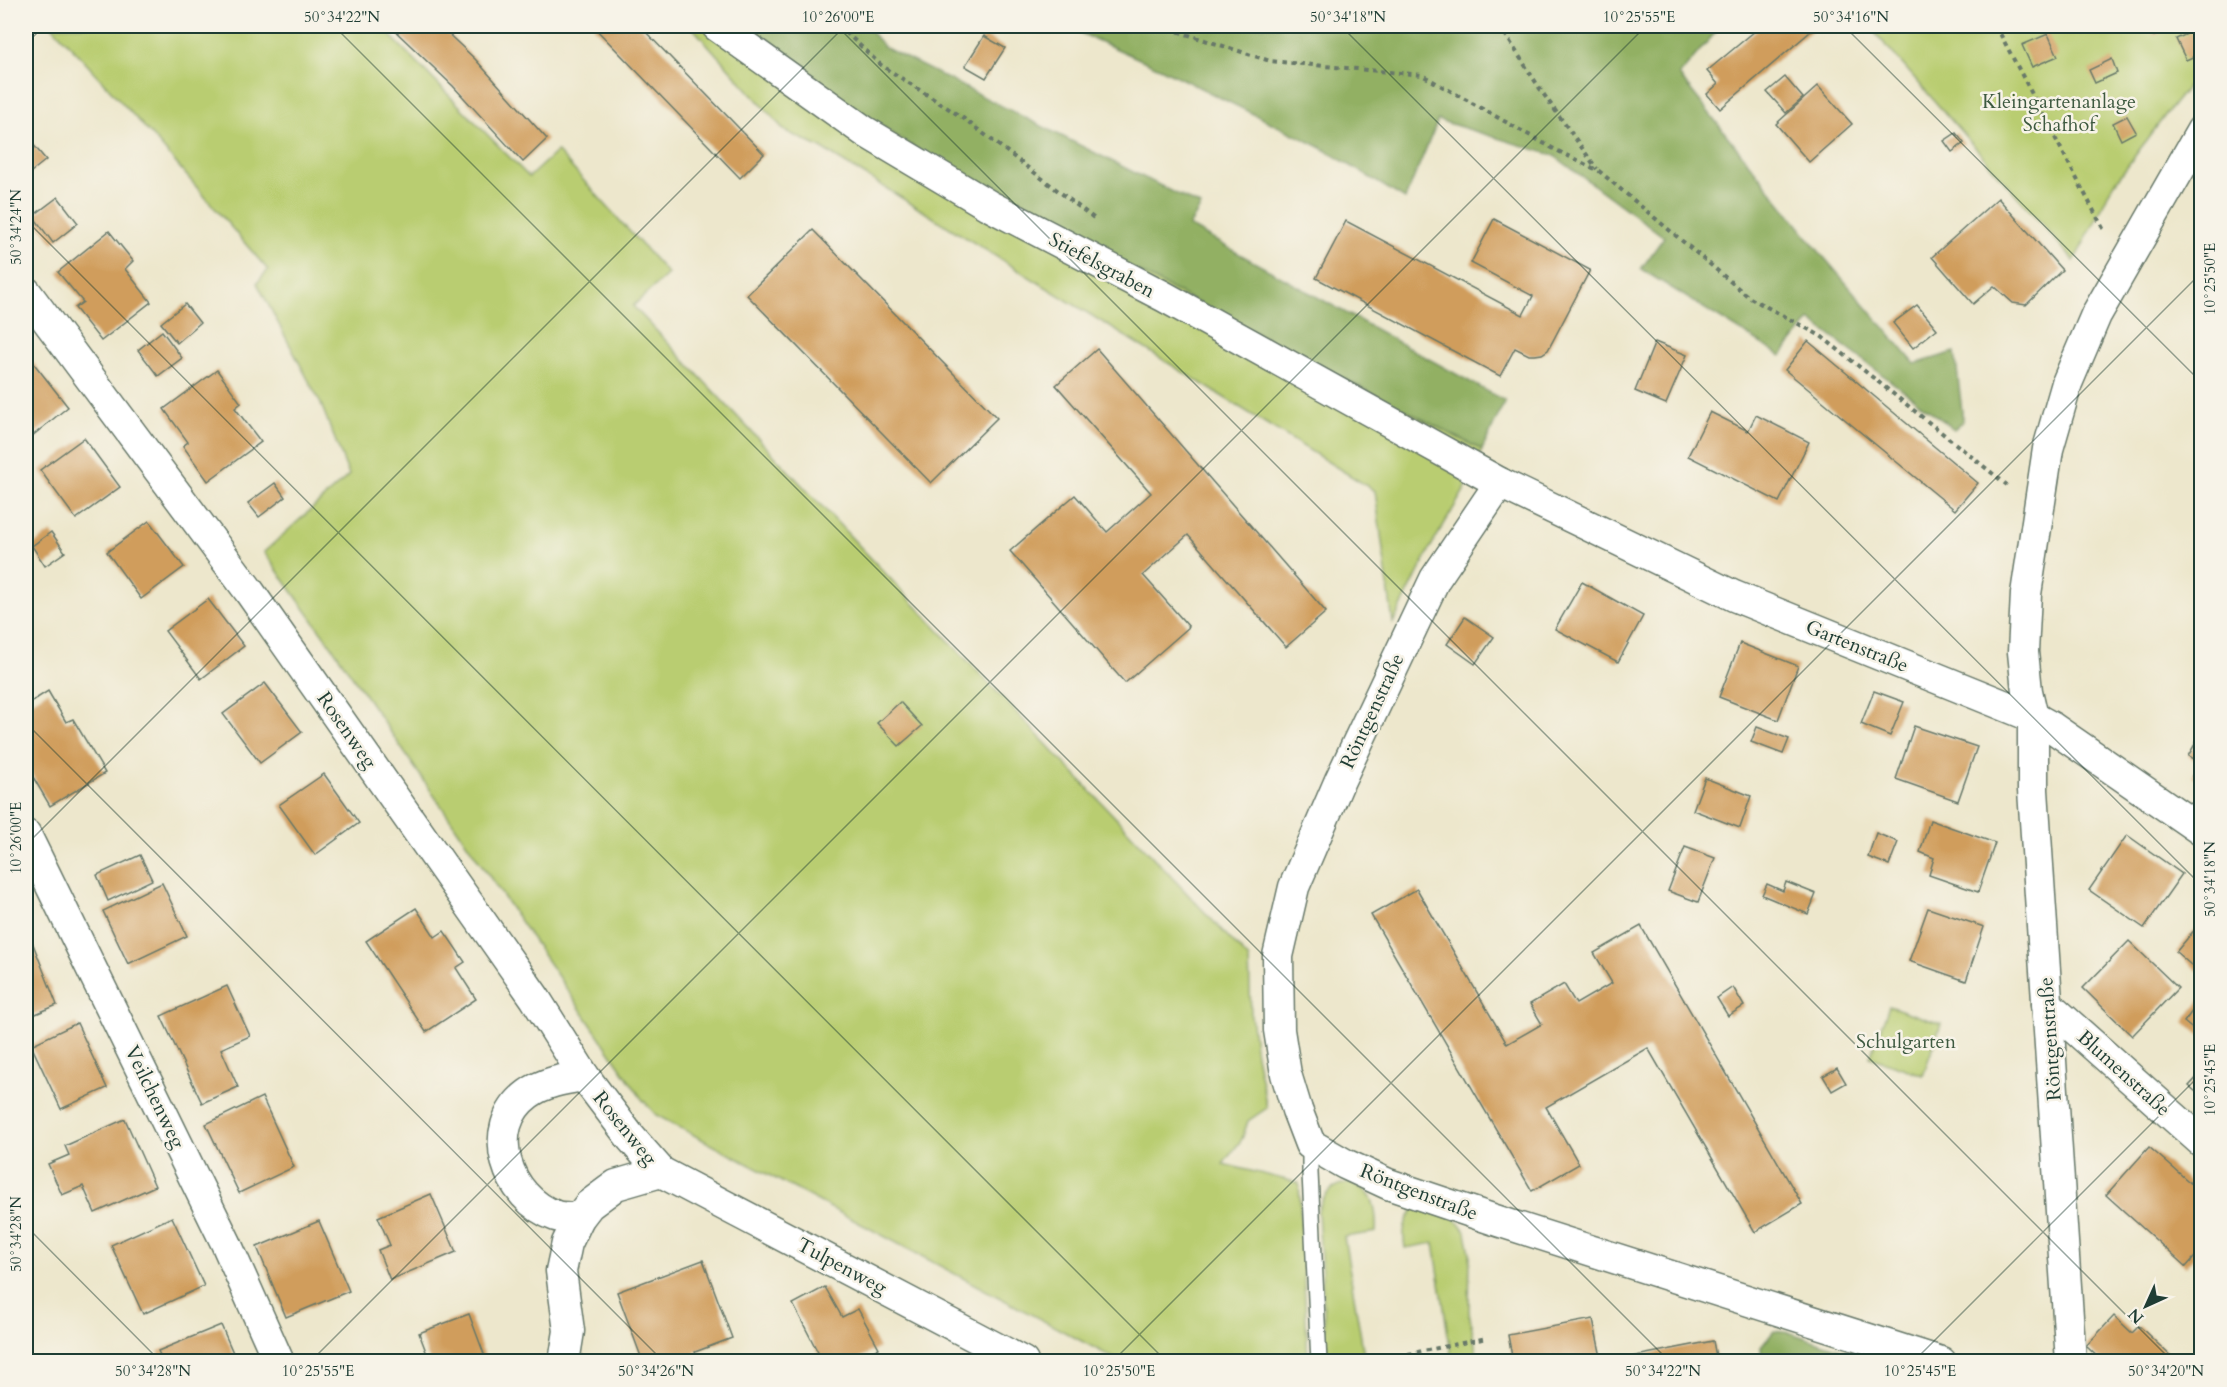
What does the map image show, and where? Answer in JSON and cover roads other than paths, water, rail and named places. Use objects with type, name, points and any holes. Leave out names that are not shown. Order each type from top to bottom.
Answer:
[{"type":"street","name":"Stiefelsgraben","points":[[717,26],[864,131],[988,205],[1163,297],[1500,483]]},
{"type":"street","name":"Röntgenstraße","points":[[2071,1362],[2033,790],[2033,717],[2022,652],[2026,594],[2048,449],[2067,383],[2096,315],[2202,130]]},
{"type":"street","name":"Rosenweg","points":[[26,292],[249,591],[535,998],[584,1076],[631,1138],[661,1172]]},
{"type":"street","name":"Gartenstraße","points":[[1500,483],[1734,596],[2033,717],[2062,734],[2202,831]]},
{"type":"street","name":"Röntgenstraße","points":[[1500,483],[1435,579],[1340,780],[1294,887],[1278,956],[1279,1030],[1286,1074],[1310,1144],[1388,1184],[1941,1362]]},
{"type":"street","name":"Veilchenweg","points":[[26,835],[226,1243],[279,1362]]},
{"type":"street","name":"Blumenstraße","points":[[2047,1004],[2202,1142]]},
{"type":"street","points":[[579,1218],[557,1216],[538,1206],[522,1191],[511,1174],[503,1154],[502,1136],[514,1108],[528,1094],[561,1080],[584,1076]]},
{"type":"street","points":[[564,1362],[569,1331],[561,1271],[567,1243],[579,1218],[589,1205],[616,1185],[661,1172]]},
{"type":"street","name":"Tulpenweg","points":[[661,1172],[1023,1362]]},
{"type":"lane","points":[[1310,1144],[1319,1362]]},
{"type":"park label","name":"Kleingartenanlage Schafhof","points":[[2059,112]]},
{"type":"park label","name":"Schulgarten","points":[[1906,1041]]}]
